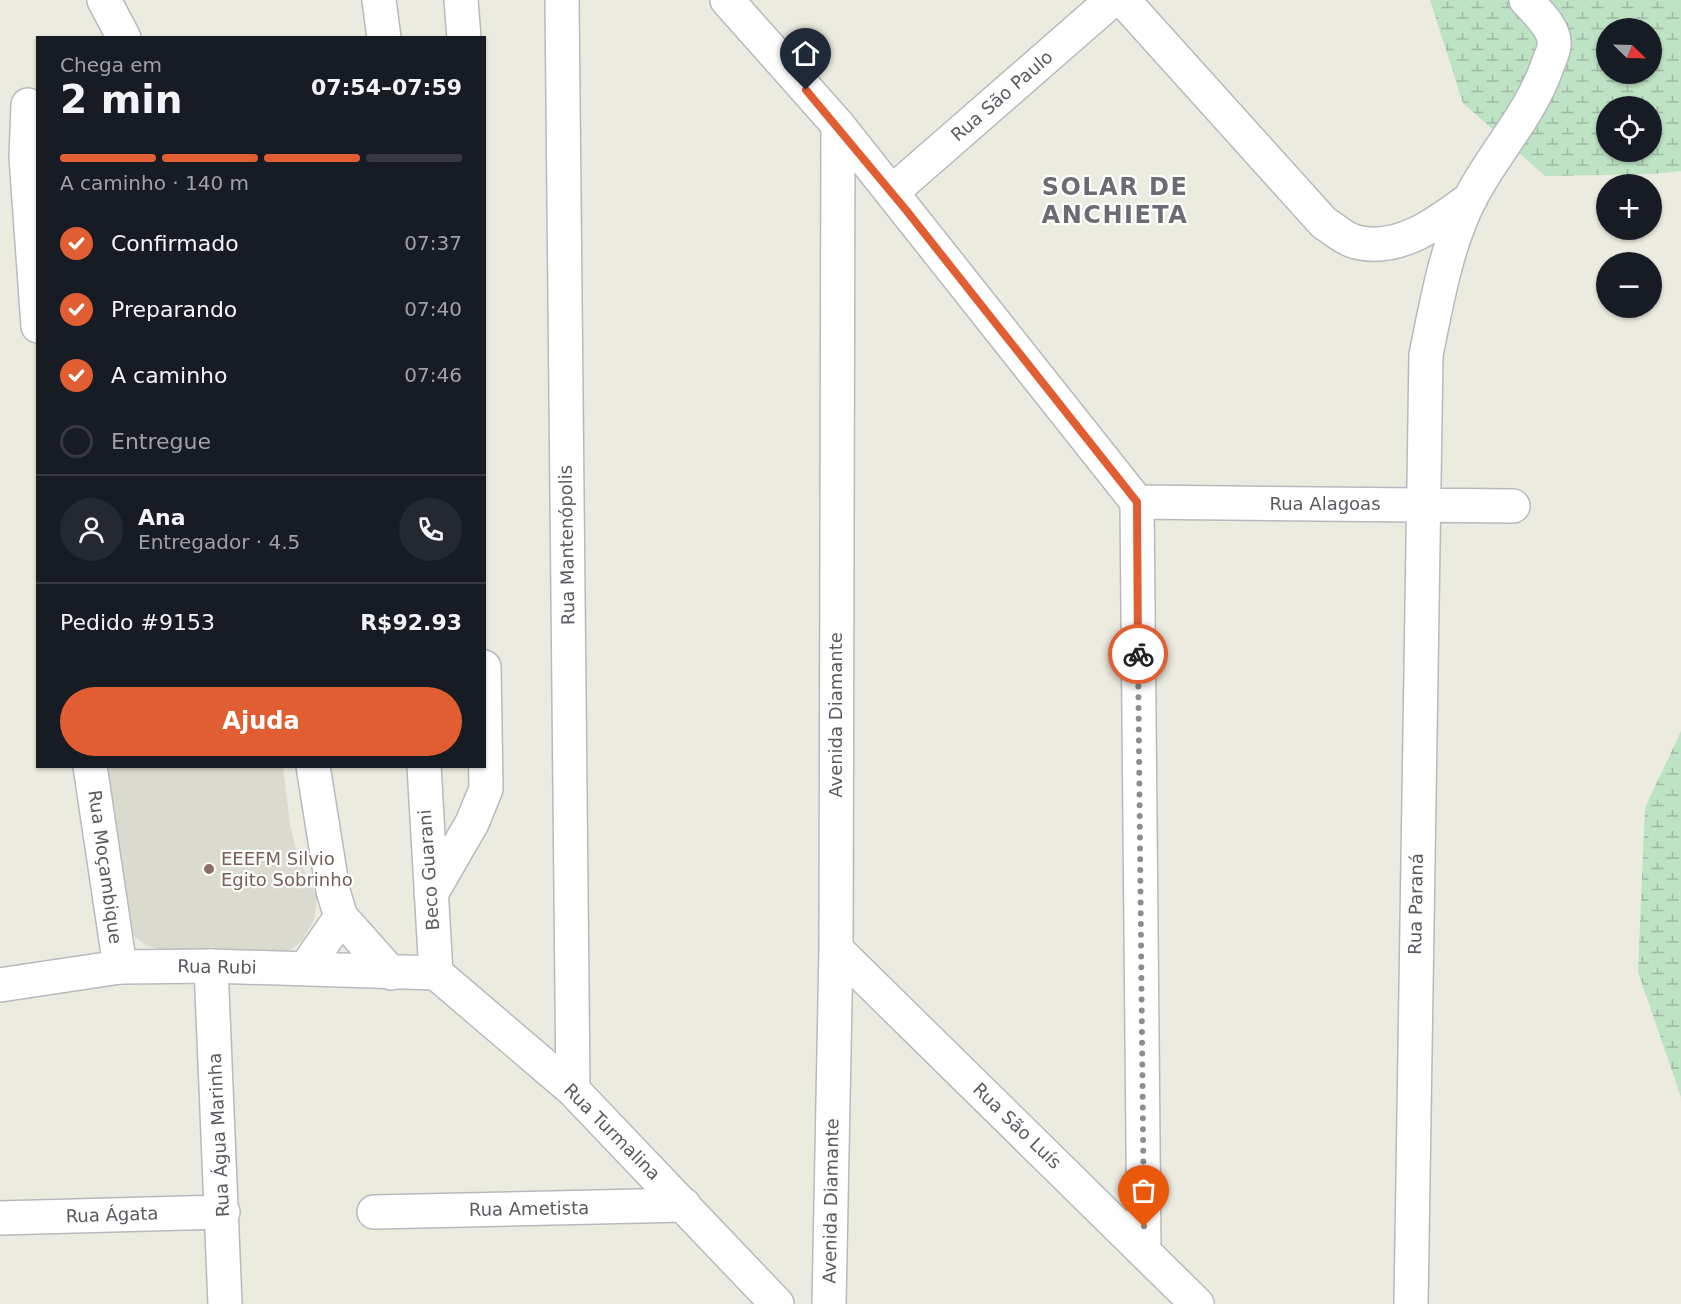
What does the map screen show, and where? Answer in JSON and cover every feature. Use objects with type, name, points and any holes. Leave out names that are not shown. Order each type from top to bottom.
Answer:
[{"type":"street","points":[[104,0],[123,36]]},
{"type":"street","points":[[379,0],[384,36]]},
{"type":"street","points":[[461,0],[464,36]]},
{"type":"street","name":"Rua Mantenópolis","points":[[562,0],[573,1090]]},
{"type":"street","points":[[727,0],[838,125],[1137,502],[1144,1250]]},
{"type":"street","name":"Rua São Paulo","points":[[892,192],[1112,0]]},
{"type":"street","points":[[1123,0],[1324,223],[1346,238],[1377,244],[1395,242],[1435,225],[1471,198],[1490,165],[1521,123],[1539,89],[1555,46],[1554,38],[1535,10]]},
{"type":"street","points":[[22,106],[36,298]]},
{"type":"street","name":"Avenida Diamante","points":[[829,1304],[836,949],[838,125]]},
{"type":"street","name":"Rua Paraná","points":[[1411,1304],[1426,355],[1445,264],[1471,198]]},
{"type":"street","name":"Rua Alagoas","points":[[1137,502],[1513,506]]},
{"type":"street","name":"Rua Moçambique","points":[[90,768],[120,967]]},
{"type":"street","points":[[313,768],[333,891],[341,917],[391,973]]},
{"type":"street","name":"Beco Guarani","points":[[424,768],[436,973]]},
{"type":"street","points":[[431,894],[472,823],[486,789],[486,768]]},
{"type":"street","points":[[305,969],[341,917]]},
{"type":"street","name":"Rua São Luís","points":[[836,949],[1197,1304]]},
{"type":"street","name":"Rua Rubi","points":[[0,985],[120,967],[211,966],[436,973]]},
{"type":"street","name":"Rua Água Marinha","points":[[211,966],[223,1212],[225,1304]]},
{"type":"street","name":"Rua Turmalina","points":[[436,973],[573,1090],[777,1304]]},
{"type":"street","name":"Rua Ametista","points":[[374,1212],[684,1205]]},
{"type":"street","name":"Rua Ágata","points":[[0,1218],[223,1212]]},
{"type":"shaded area","name":"EEEFM Silvio Egito Sobrinho","points":[[102,768],[283,768],[290,824],[298,858],[317,897],[314,920],[302,941],[283,956],[166,952],[144,944],[130,933]]},
{"type":"green space","points":[[1430,0],[1681,0],[1681,171],[1652,174],[1545,176],[1463,103]]},
{"type":"green space","points":[[1681,731],[1681,1097],[1638,972],[1645,808]]},
{"type":"way so far","points":[[1138,654],[1144,1227]]},
{"type":"place","name":"EEEFM Silvio Egito Sobrinho","points":[[209,869]]},
{"type":"district","name":"SOLAR DE ANCHIETA","points":[[1115,201]]},
{"type":"route","points":[[806,90],[838,125],[1137,502],[1138,654]]}]
